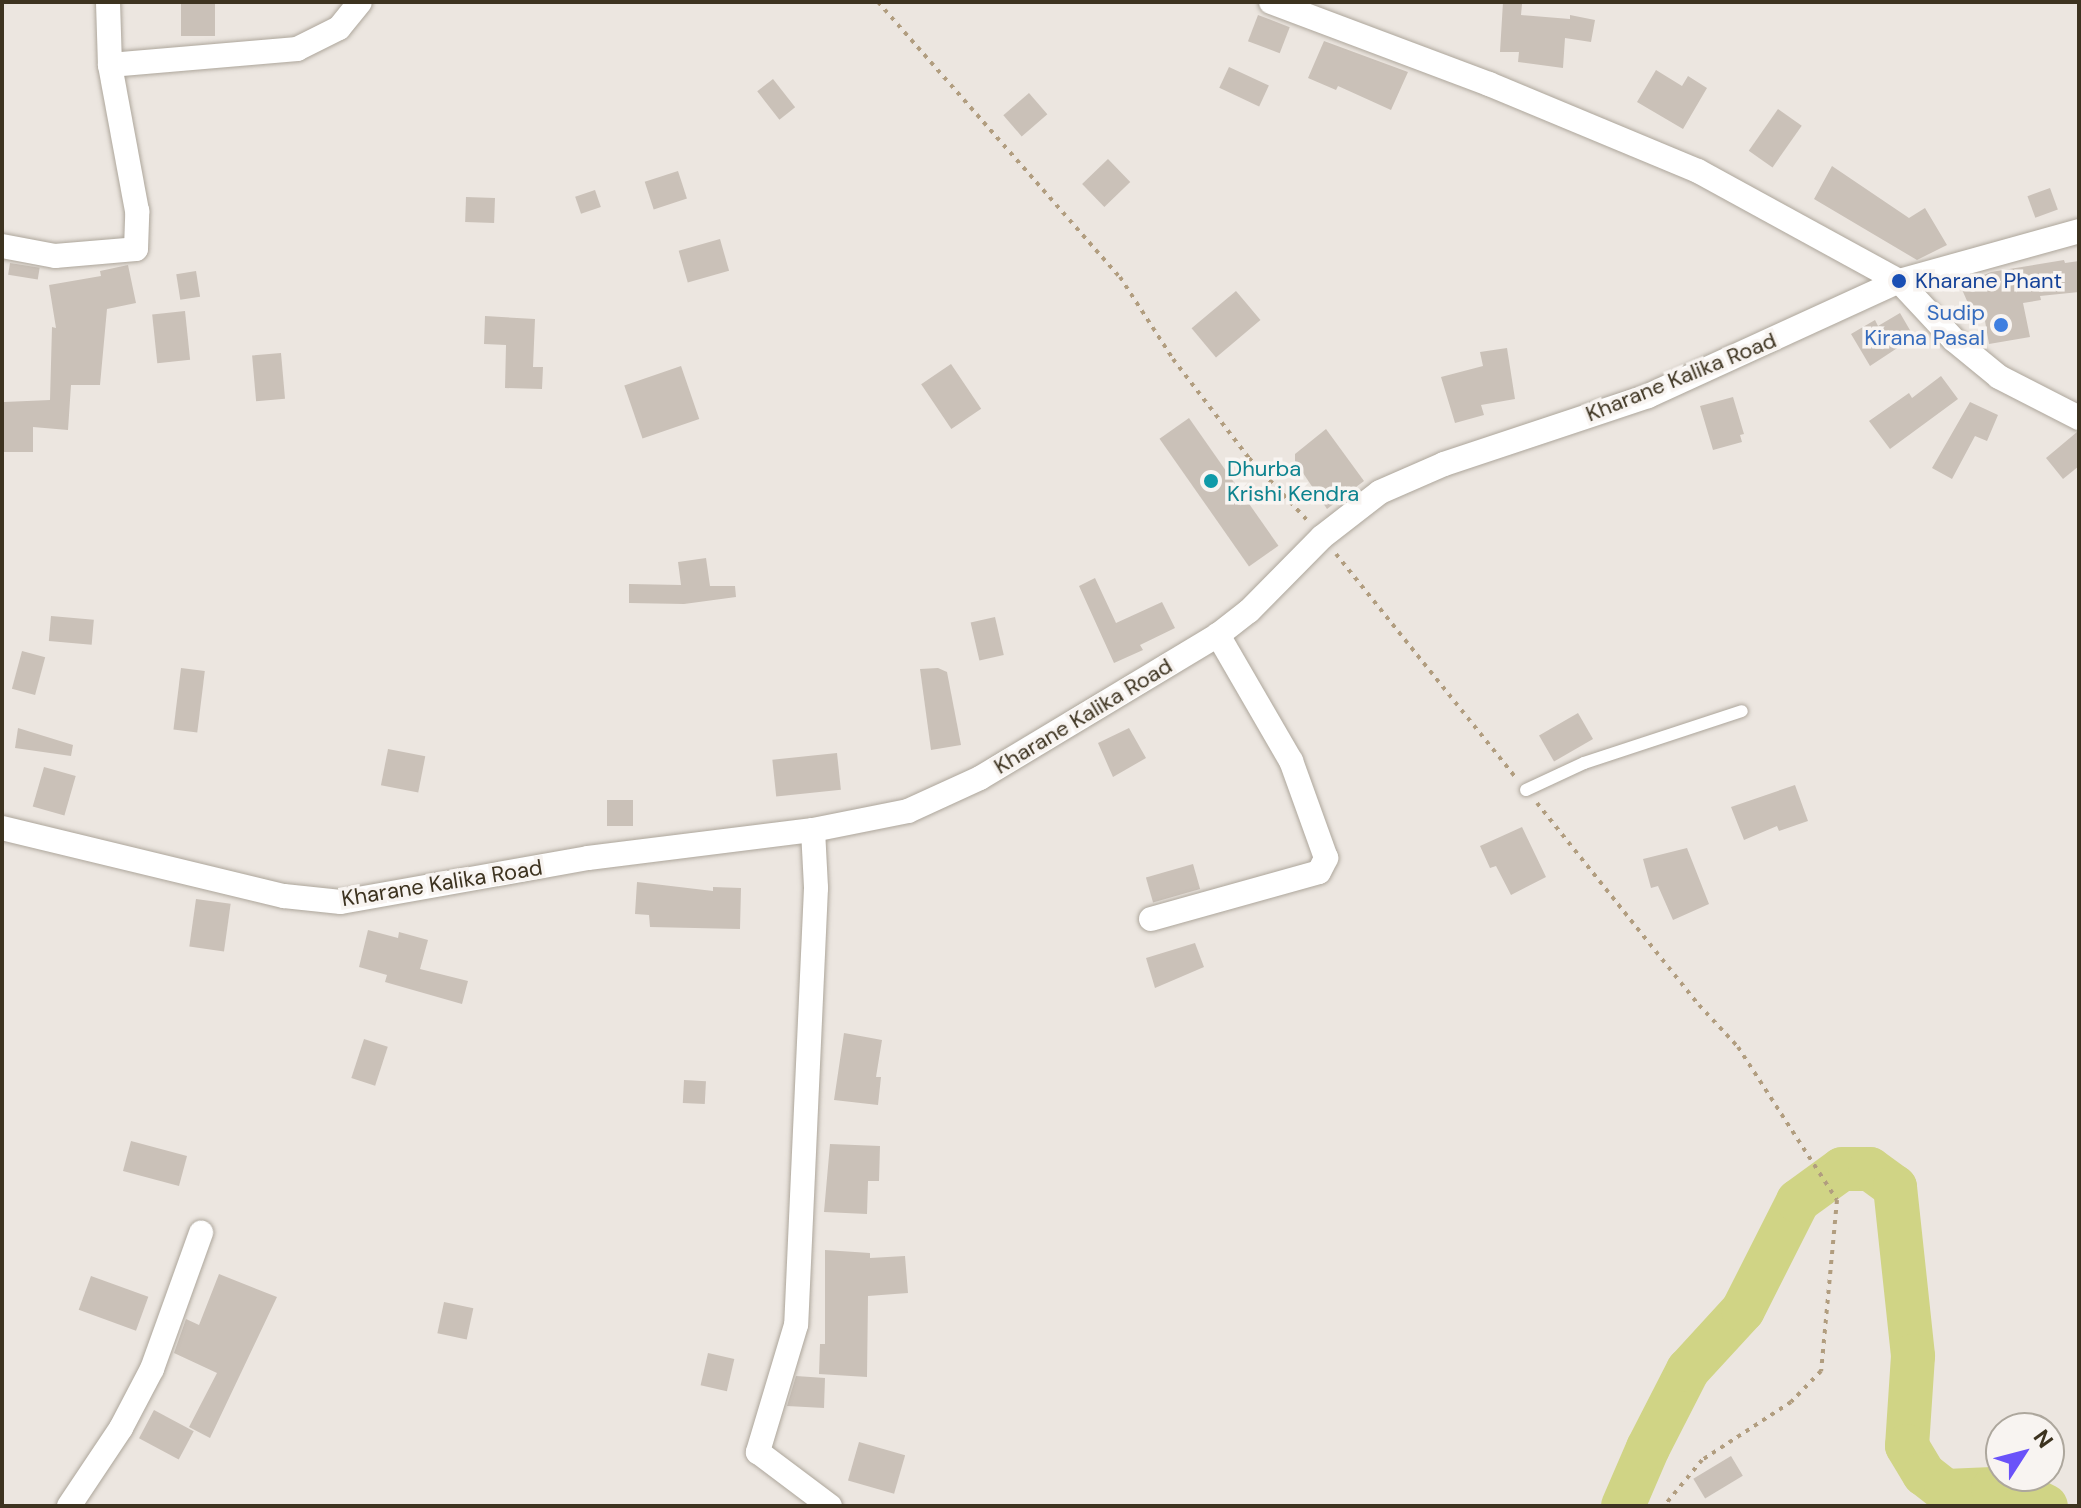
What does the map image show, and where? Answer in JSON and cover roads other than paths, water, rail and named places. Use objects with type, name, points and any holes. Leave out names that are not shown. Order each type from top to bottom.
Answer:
[{"type":"street","points":[[2,246],[55,256],[136,249],[137,211],[110,65],[108,2]]},
{"type":"street","points":[[110,65],[297,49],[339,28],[360,2]]},
{"type":"street","points":[[1271,2],[1489,84],[1698,171],[1899,281],[1954,340],[1999,377],[2079,418]]},
{"type":"street","name":"Kharane Kalika Road","points":[[2,828],[284,896],[341,902],[588,858],[813,830],[908,811],[944,797],[1218,635],[1249,611],[1347,514],[1408,479],[1648,396],[1899,281],[2079,231]]},
{"type":"street","points":[[1151,919],[1319,872],[1326,858],[1291,761],[1218,635]]},
{"type":"street","points":[[813,830],[815,918],[796,1325],[758,1452],[830,1506]]},
{"type":"street","points":[[69,1506],[121,1428],[152,1369],[201,1233]]},
{"type":"lane","points":[[1526,790],[1584,763],[1742,711]]},
{"type":"waterway","points":[[1623,1506],[1648,1448],[1688,1370],[1743,1310],[1798,1201],[1842,1169],[1870,1169],[1895,1187],[1913,1356],[1907,1446],[1924,1474],[1946,1491],[1993,1489],[2028,1497],[2046,1506]]},
{"type":"place","name":"Kharane Phant","points":[[1899,281]]},
{"type":"place","name":"Sudip Kirana Pasal","points":[[2001,325]]},
{"type":"place","name":"Dhurba Krishi Kendra","points":[[1211,481]]}]
